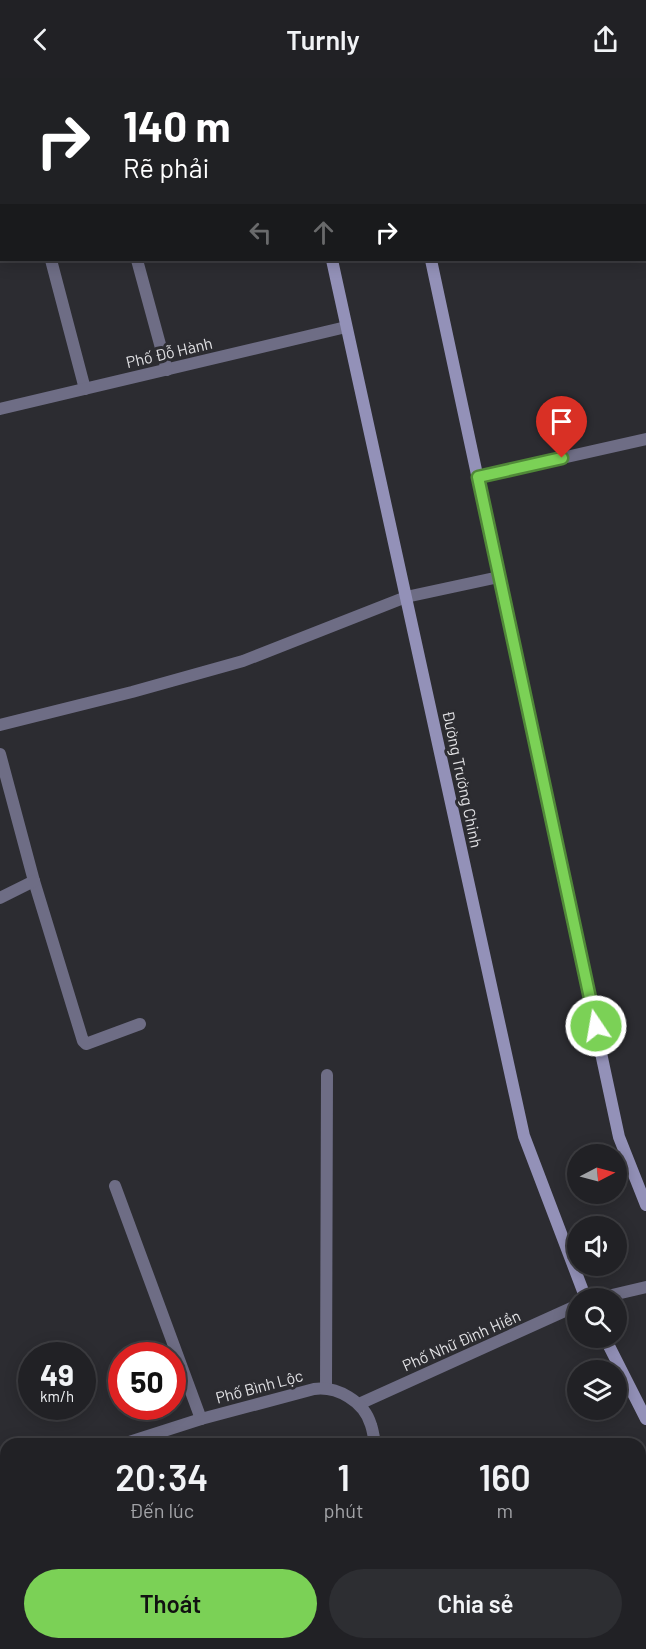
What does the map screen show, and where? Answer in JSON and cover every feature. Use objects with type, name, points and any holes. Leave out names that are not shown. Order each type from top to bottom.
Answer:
[{"type":"main road","name":"Đường Trường Chinh","points":[[332,261],[524,1136],[582,1288]]},
{"type":"main road","points":[[431,261],[619,1137],[646,1205]]},
{"type":"main road","points":[[610,1348],[646,1419]]},
{"type":"street","points":[[51,261],[85,389]]},
{"type":"street","points":[[136,261],[167,370]]},
{"type":"street","name":"Phố Đỗ Hành","points":[[0,409],[346,327]]},
{"type":"street","points":[[478,477],[646,439]]},
{"type":"street","points":[[0,725],[243,661],[406,597],[499,577]]},
{"type":"street","points":[[0,754],[34,881],[84,1043],[140,1024]]},
{"type":"street","points":[[0,898],[34,881]]},
{"type":"street","points":[[326,1388],[327,1075]]},
{"type":"street","points":[[115,1186],[201,1419]]},
{"type":"street","points":[[627,1291],[646,1287]]},
{"type":"street","name":"Phố Nhữ Đình Hiền","points":[[359,1404],[567,1310]]},
{"type":"street","name":"Phố Bình Lộc","points":[[142,1438],[201,1419],[314,1389],[326,1388],[359,1404]]},
{"type":"street","points":[[359,1404],[371,1423],[374,1438]]},
{"type":"route","points":[[562,458],[478,477],[596,1026]]}]
